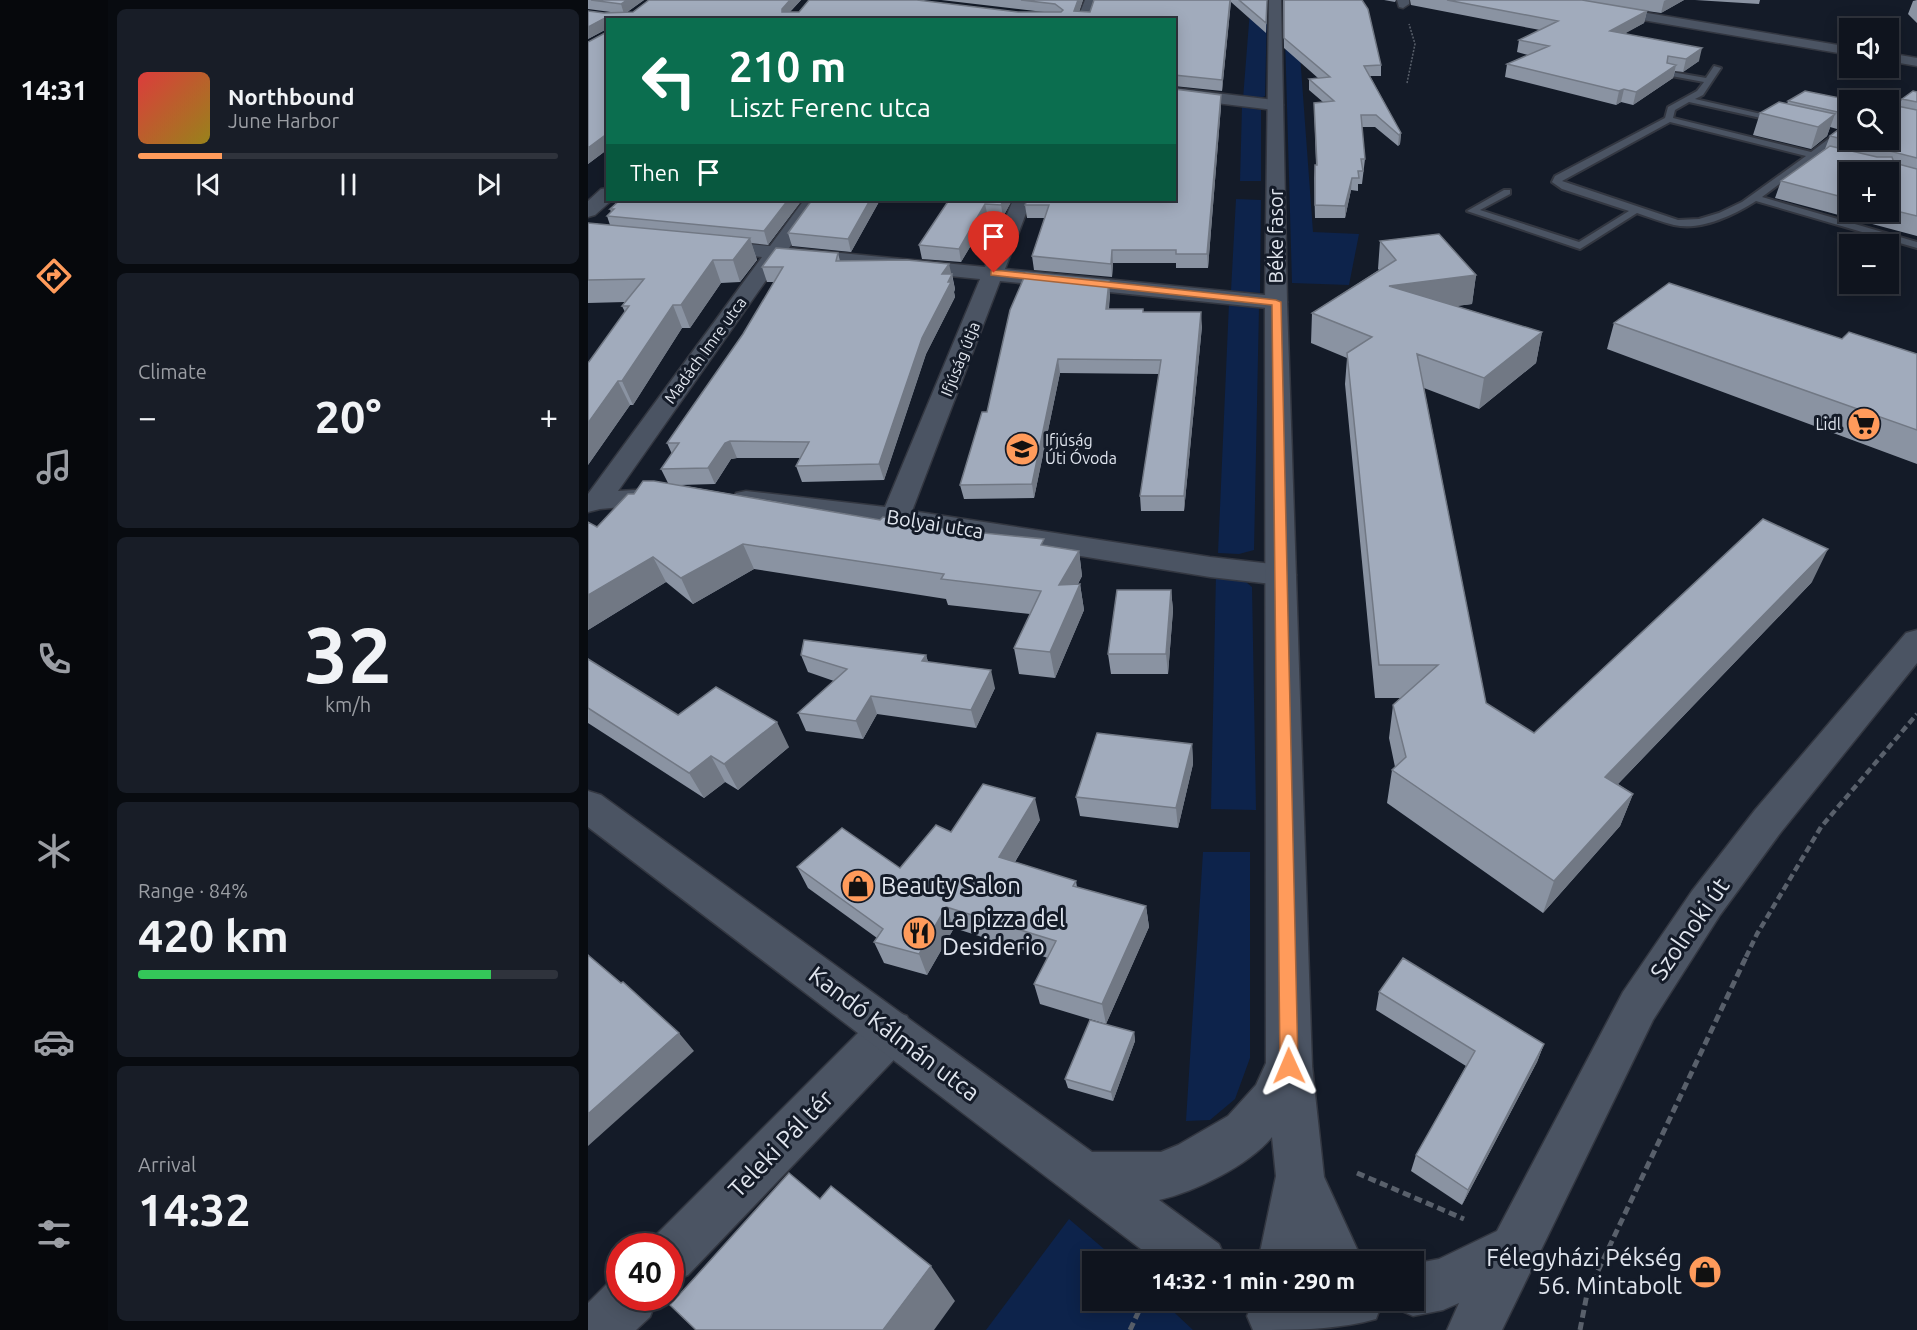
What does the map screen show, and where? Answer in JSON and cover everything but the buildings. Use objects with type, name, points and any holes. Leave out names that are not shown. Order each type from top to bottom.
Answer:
[{"type":"street","points":[[1084,18],[1091,0]]},
{"type":"street","name":"Béke fasor","points":[[1275,0],[1276,302],[1289,1066],[1300,1176],[1286,1251]]},
{"type":"street","points":[[1548,0],[1839,49]]},
{"type":"street","points":[[1899,59],[1917,62]]},
{"type":"street","points":[[1176,93],[1275,105]]},
{"type":"street","points":[[588,212],[606,195]]},
{"type":"street","name":"Madách Imre utca","points":[[593,502],[812,201]]},
{"type":"street","name":"Ifjúság útja","points":[[895,517],[1022,201]]},
{"type":"street","points":[[693,244],[1276,302]]},
{"type":"street","name":"Bolyai utca","points":[[593,502],[662,496],[745,499],[895,517],[1210,567],[1281,575]]},
{"type":"street","name":"Szolnoki út","points":[[1474,1330],[1638,1005],[1706,903],[1768,821],[1917,641]]},
{"type":"street","name":"Kandó Kálmán utca","points":[[588,806],[1186,1251]]},
{"type":"street","name":"Teleki Pál tér","points":[[684,1243],[891,1031]]},
{"type":"street","points":[[1086,1176],[1161,1176],[1191,1165],[1245,1133],[1272,1101],[1289,1066]]},
{"type":"street","points":[[1300,1176],[1315,1218],[1332,1251]]},
{"type":"street","points":[[1424,1288],[1443,1284],[1515,1249]]},
{"type":"street","points":[[599,1330],[618,1311]]},
{"type":"street","points":[[1275,1315],[1297,1311]]},
{"type":"lane","points":[[1670,119],[1671,109],[1700,93],[1717,68]]},
{"type":"lane","points":[[1669,73],[1709,81]]},
{"type":"lane","points":[[1688,100],[1792,123]]},
{"type":"lane","points":[[1899,101],[1917,105]]},
{"type":"lane","points":[[1838,134],[1811,155],[1754,198],[1724,216],[1690,224],[1677,223],[1565,187],[1557,182],[1558,178],[1670,119],[1811,155],[1839,162]]},
{"type":"lane","points":[[1827,131],[1838,134]]},
{"type":"lane","points":[[1507,192],[1472,210],[1580,246],[1636,210]]},
{"type":"lane","points":[[1754,198],[1917,244]]},
{"type":"path","points":[[1403,2],[1415,44],[1407,83]]},
{"type":"path","points":[[1580,1330],[1587,1294],[1757,934],[1821,827],[1917,714]]},
{"type":"path","points":[[1357,1173],[1464,1219]]},
{"type":"path","points":[[1130,1330],[1139,1311]]},
{"type":"shaded area","points":[[1284,0],[1296,0],[1313,232],[1359,234],[1349,285],[1292,283]]},
{"type":"shaded area","points":[[1250,10],[1267,11],[1265,96],[1258,99],[1243,99]]},
{"type":"shaded area","points":[[1242,107],[1261,110],[1261,181],[1240,181]]},
{"type":"shaded area","points":[[1236,199],[1261,200],[1260,293],[1231,291]]},
{"type":"shaded area","points":[[1229,303],[1259,307],[1254,550],[1239,554],[1218,553]]},
{"type":"shaded area","points":[[1216,574],[1241,578],[1252,587],[1256,810],[1211,809]]},
{"type":"shaded area","points":[[1203,852],[1250,852],[1250,1058],[1235,1099],[1210,1120],[1186,1121]]},
{"type":"shaded area","points":[[1069,1219],[1106,1251],[1082,1251],[1082,1311],[1173,1311],[1193,1330],[986,1330]]},
{"type":"place","name":"Lidl","points":[[1864,424]]},
{"type":"place","name":"Ifjúság Úti Óvoda","points":[[1022,449]]},
{"type":"place","name":"Beauty Salon","points":[[858,886]]},
{"type":"place","name":"La pizza del Desiderio","points":[[919,933]]},
{"type":"place","name":"Félegyházi Pékség 56. Mintabolt","points":[[1705,1272]]},
{"type":"route","points":[[994,273],[1276,302],[1289,1066]]}]
